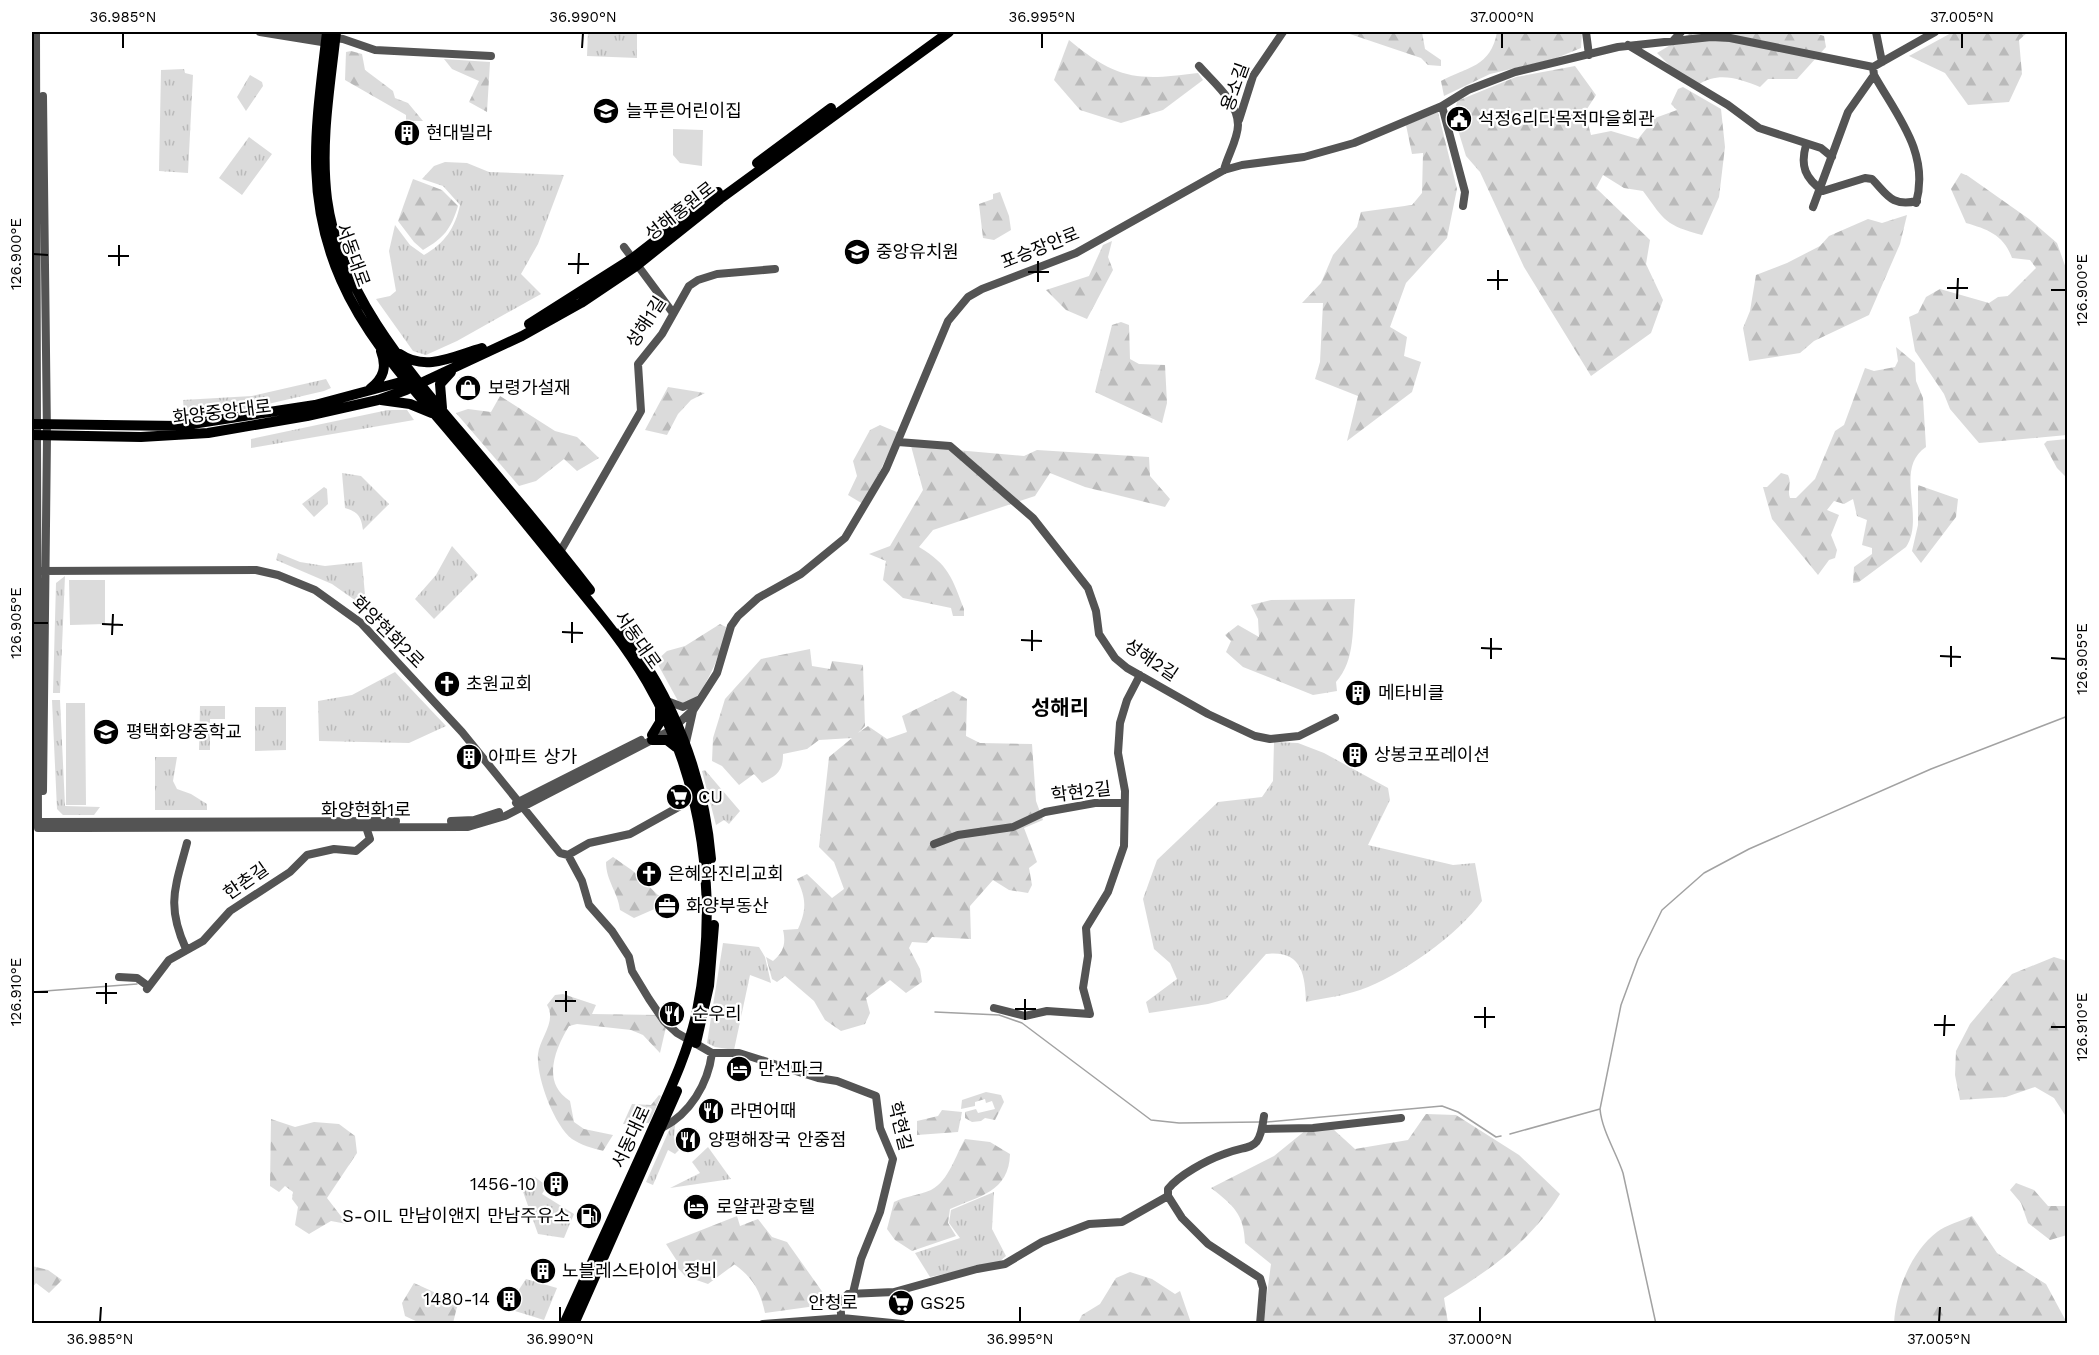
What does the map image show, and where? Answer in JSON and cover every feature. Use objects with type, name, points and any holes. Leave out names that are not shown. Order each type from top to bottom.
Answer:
[{"type":"main road","name":"성해홍원로","points":[[414,382],[551,312],[635,262],[797,133],[939,32]]},
{"type":"main road","name":"성해홍원로","points":[[414,382],[456,366],[554,319],[949,32]]},
{"type":"main road","name":"서동대로","points":[[331,38],[315,132],[318,196],[331,253],[341,280],[377,342],[414,382],[616,633],[663,703]]},
{"type":"main road","name":"서동대로","points":[[331,38],[324,144],[327,201],[343,260],[367,308],[414,382]]},
{"type":"main road","points":[[366,391],[379,380],[384,371],[383,357],[377,342]]},
{"type":"main road","points":[[393,348],[411,361],[423,364],[482,348]]},
{"type":"main road","points":[[378,400],[410,404],[440,414],[440,384],[456,366]]},
{"type":"main road","name":"화양중앙대로","points":[[38,430],[178,426],[315,405],[366,391],[414,382]]},
{"type":"main road","name":"화양중앙대로","points":[[38,430],[141,437],[208,433],[306,416],[378,400],[414,382]]},
{"type":"main road","name":"서동대로","points":[[440,414],[560,552],[633,645],[674,725],[682,747],[704,855],[706,927],[703,974],[692,1043],[564,1323]]},
{"type":"main road","points":[[663,703],[660,722],[652,738],[667,740],[682,747]]},
{"type":"main road","name":"서동대로","points":[[574,1323],[662,1128],[692,1043],[712,964],[714,910],[709,837],[697,766],[682,747]]},
{"type":"street","points":[[36,32],[42,338]]},
{"type":"street","points":[[41,825],[41,569],[38,430],[42,338],[42,32]]},
{"type":"street","points":[[260,32],[331,38]]},
{"type":"street","points":[[287,32],[331,38],[375,50],[491,56]]},
{"type":"street","name":"용소길","points":[[1224,170],[1238,126],[1241,108],[1253,76],[1283,32]]},
{"type":"street","points":[[1586,32],[1588,55]]},
{"type":"street","points":[[1673,41],[1681,32]]},
{"type":"street","points":[[1876,32],[1882,62]]},
{"type":"street","points":[[1814,207],[1848,112],[1873,71],[1882,62],[1935,32]]},
{"type":"street","name":"포승장안로","points":[[698,703],[717,673],[731,626],[738,616],[758,598],[801,574],[844,538],[870,497],[898,442],[936,345],[958,307],[968,297],[1083,249],[1224,170],[1333,150],[1371,137],[1442,106],[1496,78],[1628,45],[1730,38],[1873,71]]},
{"type":"street","points":[[1628,45],[1728,105],[1756,126],[1806,145],[1821,148],[1832,157]]},
{"type":"street","name":"용소길","points":[[1199,66],[1228,99],[1235,112],[1238,126]]},
{"type":"street","points":[[1806,145],[1802,166],[1820,189],[1825,191],[1865,178],[1872,179],[1886,196],[1898,201],[1916,202],[1920,185],[1913,141],[1873,71]]},
{"type":"street","points":[[1442,106],[1465,192],[1463,206]]},
{"type":"street","points":[[624,247],[672,313]]},
{"type":"street","name":"성해1길","points":[[560,552],[587,501],[636,422],[641,402],[638,364],[662,334],[689,286],[698,280],[717,274],[774,269]]},
{"type":"street","name":"성해2길","points":[[898,442],[950,446],[1033,518],[1088,588],[1096,611],[1099,634],[1107,647],[1115,658],[1140,675],[1208,714],[1255,736],[1270,739],[1299,736],[1335,718]]},
{"type":"street","name":"화양현화2로","points":[[41,569],[260,567],[276,570],[305,581],[335,597],[367,622],[466,729],[560,853],[568,855]]},
{"type":"street","points":[[1124,803],[1125,791],[1118,753],[1120,723],[1127,699],[1140,675]]},
{"type":"street","points":[[663,703],[683,707],[698,703]]},
{"type":"street","points":[[674,725],[698,703]]},
{"type":"street","points":[[682,747],[698,703]]},
{"type":"street","name":"화양현화1로","points":[[41,825],[474,820],[523,802],[674,725]]},
{"type":"street","points":[[568,855],[589,843],[630,834],[693,799]]},
{"type":"street","name":"화양현화1로","points":[[41,825],[468,826],[486,823],[523,802]]},
{"type":"street","name":"학현2길","points":[[934,844],[958,835],[1014,827],[1046,812],[1095,803],[1124,803],[1124,846],[1107,892],[1086,928],[1088,956],[1083,988],[1090,1014],[1047,1011],[1025,1016],[994,1008]]},
{"type":"street","name":"한촌길","points":[[119,977],[137,978],[147,987],[169,960],[203,941],[230,911],[290,872],[307,855],[334,849],[356,851],[366,845],[370,839],[366,827]]},
{"type":"street","points":[[186,949],[175,924],[173,910],[175,889],[187,843]]},
{"type":"street","name":"학현길","points":[[568,855],[582,881],[587,903],[604,920],[629,957],[632,970],[649,999],[664,1021],[692,1043],[712,1053],[739,1053],[818,1078],[837,1081],[876,1096],[880,1128],[893,1159],[880,1212],[861,1259],[853,1293],[845,1296],[840,1303],[842,1320]]},
{"type":"street","points":[[662,1128],[676,1121],[690,1108],[708,1071],[712,1053]]},
{"type":"street","points":[[1260,1323],[1263,1288],[1260,1278],[1208,1244],[1182,1218],[1168,1196],[1168,1189],[1172,1184],[1226,1153],[1242,1151],[1252,1145],[1261,1137],[1264,1116]]},
{"type":"street","points":[[1262,1129],[1313,1128],[1401,1118]]},
{"type":"street","points":[[853,1293],[894,1292],[977,1269],[1005,1264],[1042,1242],[1089,1224],[1122,1221],[1168,1196]]},
{"type":"street","name":"안청로","points":[[763,1323],[842,1320],[902,1323]]},
{"type":"green space","points":[[588,32],[637,32],[637,58],[587,56]]},
{"type":"green space","points":[[1344,32],[1422,32],[1425,49],[1441,60],[1441,66],[1428,65],[1421,58]]},
{"type":"green space","points":[[1497,32],[1582,32],[1581,48],[1554,59],[1490,74],[1444,96],[1441,81],[1469,69],[1484,59],[1494,44]]},
{"type":"green space","points":[[1692,32],[1811,32],[1824,36],[1826,47],[1797,79],[1768,79],[1760,87],[1737,79],[1721,77],[1698,85],[1681,77],[1657,53]]},
{"type":"green space","points":[[1953,32],[2028,32],[2019,40],[2022,74],[2009,102],[1968,105],[1945,73],[1909,56]]},
{"type":"green space","points":[[1069,40],[1115,70],[1143,77],[1198,73],[1203,80],[1163,110],[1121,123],[1080,110],[1054,80]]},
{"type":"green space","points":[[346,52],[362,54],[365,70],[393,91],[395,98],[408,103],[423,121],[406,121],[406,115],[345,80]]},
{"type":"green space","points":[[444,59],[490,62],[487,112],[469,102],[479,81],[452,69]]},
{"type":"green space","points":[[1575,66],[1596,95],[1585,112],[1591,135],[1611,131],[1638,139],[1655,118],[1677,110],[1671,104],[1678,89],[1683,87],[1721,109],[1725,147],[1719,197],[1702,235],[1673,225],[1656,209],[1643,191],[1624,188],[1603,175],[1596,188],[1650,240],[1646,264],[1663,300],[1651,333],[1591,376],[1524,267],[1480,172],[1466,156],[1454,117],[1457,101],[1516,77]]},
{"type":"green space","points":[[184,69],[185,73],[193,75],[188,173],[159,171],[161,70]]},
{"type":"green space","points":[[250,75],[262,82],[263,86],[246,111],[237,97]]},
{"type":"green space","points":[[1438,112],[1457,189],[1447,238],[1406,283],[1390,327],[1407,337],[1404,356],[1421,362],[1412,392],[1347,441],[1358,396],[1315,379],[1320,362],[1323,303],[1302,303],[1321,283],[1333,255],[1357,227],[1361,212],[1412,205],[1422,193],[1423,153],[1412,154],[1406,125]]},
{"type":"green space","points":[[673,129],[703,130],[702,166],[680,163],[673,155]]},
{"type":"green space","points":[[249,137],[272,154],[242,195],[219,178]]},
{"type":"green space","points":[[445,162],[467,163],[489,172],[564,175],[538,244],[521,274],[541,294],[457,341],[426,355],[413,351],[376,299],[390,296],[396,291],[389,251],[395,225],[410,245],[424,255],[438,245],[452,228],[460,205],[443,186],[422,179],[434,166]]},
{"type":"green space","points":[[1961,173],[2029,219],[2057,243],[2068,274],[2067,435],[1979,443],[1950,409],[1944,394],[1915,351],[1909,317],[1918,313],[1926,297],[1940,289],[1989,303],[1998,297],[2008,296],[2036,268],[2030,260],[2012,258],[2009,250],[1994,234],[1966,223],[1951,189]]},
{"type":"green space","points":[[413,179],[442,190],[458,206],[446,232],[423,250],[398,221]]},
{"type":"green space","points":[[1000,192],[1009,216],[1011,230],[994,240],[983,238],[979,204],[993,199],[993,194]]},
{"type":"green space","points":[[1907,215],[1900,244],[1869,315],[1814,341],[1800,353],[1749,361],[1743,328],[1750,311],[1756,275],[1787,263],[1820,246],[1829,236],[1868,219],[1882,223]]},
{"type":"green space","points":[[1112,241],[1108,257],[1113,270],[1087,319],[1066,310],[1046,290],[1089,276],[1103,245]]},
{"type":"green space","points":[[1121,322],[1129,325],[1130,359],[1139,364],[1165,365],[1167,403],[1162,423],[1095,392],[1112,325]]},
{"type":"green space","points":[[1896,347],[1915,363],[1916,381],[1923,398],[1926,447],[1916,456],[1912,468],[1910,480],[1913,522],[1911,535],[1906,547],[1859,582],[1853,583],[1854,567],[1872,554],[1872,548],[1862,545],[1867,520],[1857,516],[1853,499],[1844,504],[1834,501],[1827,510],[1839,515],[1831,535],[1837,550],[1835,558],[1829,560],[1818,575],[1772,519],[1763,487],[1767,487],[1781,473],[1788,475],[1790,498],[1796,498],[1815,479],[1835,431],[1844,425],[1865,368],[1874,371],[1895,367],[1898,361]]},
{"type":"green space","points":[[326,379],[331,388],[324,391],[246,409],[184,413],[183,400],[252,396]]},
{"type":"green space","points":[[668,387],[705,393],[691,400],[678,414],[667,435],[645,430]]},
{"type":"green space","points":[[500,396],[555,431],[577,437],[599,458],[577,471],[564,459],[536,481],[519,486],[456,413],[468,409],[491,412]]},
{"type":"green space","points":[[388,410],[407,410],[414,420],[251,448],[251,439]]},
{"type":"green space","points":[[880,425],[899,433],[863,504],[848,495],[857,476],[853,461],[870,430]]},
{"type":"green space","points":[[2068,439],[2067,478],[2057,468],[2044,444],[2047,441]]},
{"type":"green space","points":[[911,446],[1024,456],[1037,450],[1149,457],[1150,476],[1170,499],[1165,507],[1085,487],[1050,473],[1035,496],[933,530],[919,547],[943,566],[952,581],[964,609],[964,616],[953,616],[951,608],[903,598],[883,580],[886,561],[869,554],[890,546],[923,490]]},
{"type":"green space","points":[[342,473],[361,476],[389,504],[363,530],[358,515],[345,508]]},
{"type":"green space","points":[[1918,485],[1958,499],[1956,517],[1921,563],[1912,551],[1918,525]]},
{"type":"green space","points":[[324,487],[327,489],[328,504],[314,517],[302,504]]},
{"type":"green space","points":[[452,546],[478,575],[434,619],[415,599],[436,575]]},
{"type":"green space","points":[[278,553],[300,562],[325,566],[362,562],[365,595],[359,603],[332,584],[276,560]]},
{"type":"green space","points":[[65,576],[60,693],[53,693],[56,583]]},
{"type":"green space","points":[[69,580],[105,580],[105,624],[70,625]]},
{"type":"green space","points":[[1355,599],[1350,653],[1347,664],[1336,682],[1337,691],[1313,695],[1243,667],[1226,652],[1231,641],[1225,635],[1238,625],[1259,637],[1258,619],[1251,605],[1271,600]]},
{"type":"green space","points":[[720,624],[726,627],[725,634],[719,655],[703,688],[692,701],[685,703],[678,701],[656,661],[667,651],[685,646]]},
{"type":"green space","points":[[810,649],[812,666],[830,669],[832,661],[863,665],[865,726],[858,733],[868,726],[887,739],[907,732],[902,716],[953,691],[967,699],[966,736],[980,743],[1032,744],[1036,801],[1043,820],[1024,828],[1037,862],[1029,868],[1032,885],[1028,893],[1009,890],[993,880],[970,906],[971,939],[932,937],[927,943],[912,942],[909,948],[920,969],[922,982],[906,993],[890,980],[866,998],[870,1013],[865,1024],[841,1031],[825,1020],[814,1001],[785,976],[777,982],[772,979],[766,957],[773,961],[777,958],[783,947],[783,930],[798,929],[801,922],[804,904],[797,879],[807,874],[832,898],[844,889],[834,862],[819,847],[829,757],[852,738],[819,740],[807,749],[783,754],[782,765],[778,772],[762,783],[754,774],[739,785],[722,766],[712,761],[713,738],[725,699],[761,659]]},
{"type":"green space","points":[[395,672],[446,726],[409,743],[319,741],[318,701],[352,695]]},
{"type":"green space","points":[[52,700],[60,700],[65,806],[100,807],[94,815],[63,815],[57,809]]},
{"type":"green space","points":[[66,703],[85,703],[86,805],[66,805]]},
{"type":"green space","points":[[200,706],[225,706],[225,719],[210,719],[210,750],[199,750]]},
{"type":"green space","points":[[255,707],[286,707],[286,750],[255,751]]},
{"type":"green space","points":[[1274,742],[1298,743],[1324,753],[1388,788],[1390,800],[1368,845],[1453,865],[1475,863],[1482,901],[1459,927],[1427,953],[1392,975],[1360,990],[1306,1002],[1302,973],[1294,960],[1278,954],[1266,954],[1226,999],[1149,1013],[1146,1002],[1177,979],[1170,963],[1154,949],[1143,899],[1157,860],[1218,802],[1262,797],[1273,781]]},
{"type":"green space","points":[[155,757],[177,757],[173,781],[177,789],[207,804],[207,810],[155,810]]},
{"type":"green space","points":[[705,770],[740,811],[729,824],[724,820],[716,825],[702,771]]},
{"type":"green space","points":[[613,857],[633,871],[660,897],[659,907],[634,918],[620,910],[606,862]]},
{"type":"green space","points":[[723,943],[759,947],[765,957],[771,983],[750,975],[734,1050],[715,1047],[707,1043]]},
{"type":"green space","points":[[2054,957],[2067,961],[2067,1118],[2054,1098],[2035,1087],[2006,1097],[1960,1100],[1955,1075],[1956,1051],[1970,1024],[2012,974]]},
{"type":"green space","points":[[563,994],[596,1005],[592,1014],[658,1015],[666,1027],[660,1053],[643,1035],[631,1030],[577,1024],[569,1026],[564,1035],[553,1065],[556,1085],[561,1094],[570,1101],[574,1122],[584,1129],[613,1135],[603,1151],[579,1143],[565,1132],[547,1100],[543,1087],[538,1054],[549,1023],[550,1011],[547,1005],[555,995]]},
{"type":"green space","points":[[986,1092],[1001,1095],[1004,1102],[995,1120],[985,1118],[972,1122],[965,1118],[965,1112],[976,1109],[978,1113],[995,1109],[992,1101],[986,1103],[985,1099],[975,1102],[975,1106],[961,1109],[962,1100]]},
{"type":"green space","points":[[659,1095],[661,1096],[649,1123],[623,1124],[632,1104],[651,1105]]},
{"type":"green space","points":[[942,1110],[962,1112],[958,1132],[917,1135],[917,1121],[938,1116]]},
{"type":"green space","points":[[1426,1114],[1456,1115],[1519,1155],[1560,1194],[1549,1211],[1508,1253],[1477,1277],[1444,1298],[1448,1323],[1263,1324],[1271,1264],[1245,1243],[1240,1217],[1211,1188],[1274,1156],[1306,1130],[1333,1129],[1355,1149],[1408,1140]]},
{"type":"green space","points":[[271,1119],[295,1127],[314,1122],[339,1124],[355,1136],[357,1153],[327,1198],[347,1224],[331,1221],[309,1234],[295,1225],[298,1207],[292,1199],[293,1192],[285,1186],[279,1192],[270,1186]]},
{"type":"green space","points":[[675,1125],[674,1138],[679,1150],[675,1154],[668,1150],[653,1185],[646,1182],[671,1126]]},
{"type":"green space","points":[[965,1139],[990,1142],[1010,1154],[1004,1177],[990,1191],[950,1209],[948,1223],[956,1236],[912,1251],[895,1240],[887,1229],[894,1202],[937,1186],[947,1174]]},
{"type":"green space","points":[[708,1147],[731,1179],[670,1188],[700,1173],[692,1162]]},
{"type":"green space","points":[[535,1177],[547,1186],[542,1194],[574,1214],[564,1238],[538,1234],[521,1186]]},
{"type":"green space","points":[[2016,1183],[2034,1190],[2048,1206],[2067,1206],[2067,1235],[2050,1240],[2028,1223],[2021,1203],[2010,1190]]},
{"type":"green space","points":[[994,1192],[992,1229],[1006,1256],[999,1262],[930,1277],[915,1253],[960,1238],[949,1223],[951,1210]]},
{"type":"green space","points":[[737,1216],[740,1226],[758,1219],[772,1237],[787,1242],[826,1297],[823,1305],[765,1313],[755,1285],[734,1264],[708,1284],[685,1276],[675,1265],[677,1261],[666,1244]]},
{"type":"green space","points":[[1972,1216],[1997,1253],[2046,1284],[2067,1323],[1894,1323],[1901,1286],[1919,1251],[1941,1230]]},
{"type":"green space","points":[[32,1266],[48,1270],[62,1280],[49,1293],[36,1283],[32,1288]]},
{"type":"green space","points":[[1130,1272],[1152,1279],[1175,1294],[1180,1291],[1191,1323],[1078,1323],[1082,1315],[1100,1304],[1116,1278]]},
{"type":"green space","points":[[526,1279],[557,1288],[544,1320],[515,1311],[513,1292],[518,1291]]},
{"type":"green space","points":[[414,1283],[458,1303],[453,1323],[420,1323],[405,1316],[402,1303]]},
{"type":"waterway","points":[[1510,1134],[1600,1109],[1621,1005],[1638,959],[1662,910],[1704,873],[1749,849],[1931,769],[2068,716]]},
{"type":"waterway","points":[[32,992],[137,984]]},
{"type":"waterway","points":[[935,1012],[999,1015],[1022,1023],[1151,1120],[1179,1123],[1260,1122]]},
{"type":"waterway","points":[[1267,1122],[1442,1106],[1458,1112],[1496,1137],[1501,1136]]},
{"type":"waterway","points":[[1600,1109],[1606,1133],[1623,1173],[1656,1324]]},
{"type":"place","name":"늘푸른어린이집","points":[[606,111]]},
{"type":"place","name":"석정6리다목적마을회관","points":[[1459,119]]},
{"type":"place","name":"현대빌라","points":[[407,133]]},
{"type":"place","name":"중앙유치원","points":[[857,252]]},
{"type":"place","name":"보령가설재","points":[[468,388]]},
{"type":"place","name":"초원교회","points":[[447,684]]},
{"type":"place","name":"메타비클","points":[[1358,693]]},
{"type":"place","name":"평택화양중학교","points":[[106,732]]},
{"type":"place","name":"상봉코포레이션","points":[[1355,755]]},
{"type":"place","name":"아파트 상가","points":[[469,757]]},
{"type":"place","name":"CU","points":[[679,797]]},
{"type":"place","name":"은혜와진리교회","points":[[649,874]]},
{"type":"place","name":"화양부동산","points":[[667,906]]},
{"type":"place","name":"순우리","points":[[672,1014]]},
{"type":"place","name":"만선파크","points":[[739,1069]]},
{"type":"place","name":"라면어때","points":[[711,1111]]},
{"type":"place","name":"양평해장국 안중점","points":[[688,1140]]},
{"type":"place","name":"1456-10","points":[[556,1184]]},
{"type":"place","name":"로얄관광호텔","points":[[696,1207]]},
{"type":"place","name":"S-OIL 만남이앤지 만남주유소","points":[[589,1216]]},
{"type":"place","name":"노블레스타이어 정비","points":[[543,1271]]},
{"type":"place","name":"1480-14","points":[[509,1299]]},
{"type":"place","name":"GS25","points":[[901,1303]]},
{"type":"district","name":"성해리","points":[[1060,708]]}]
